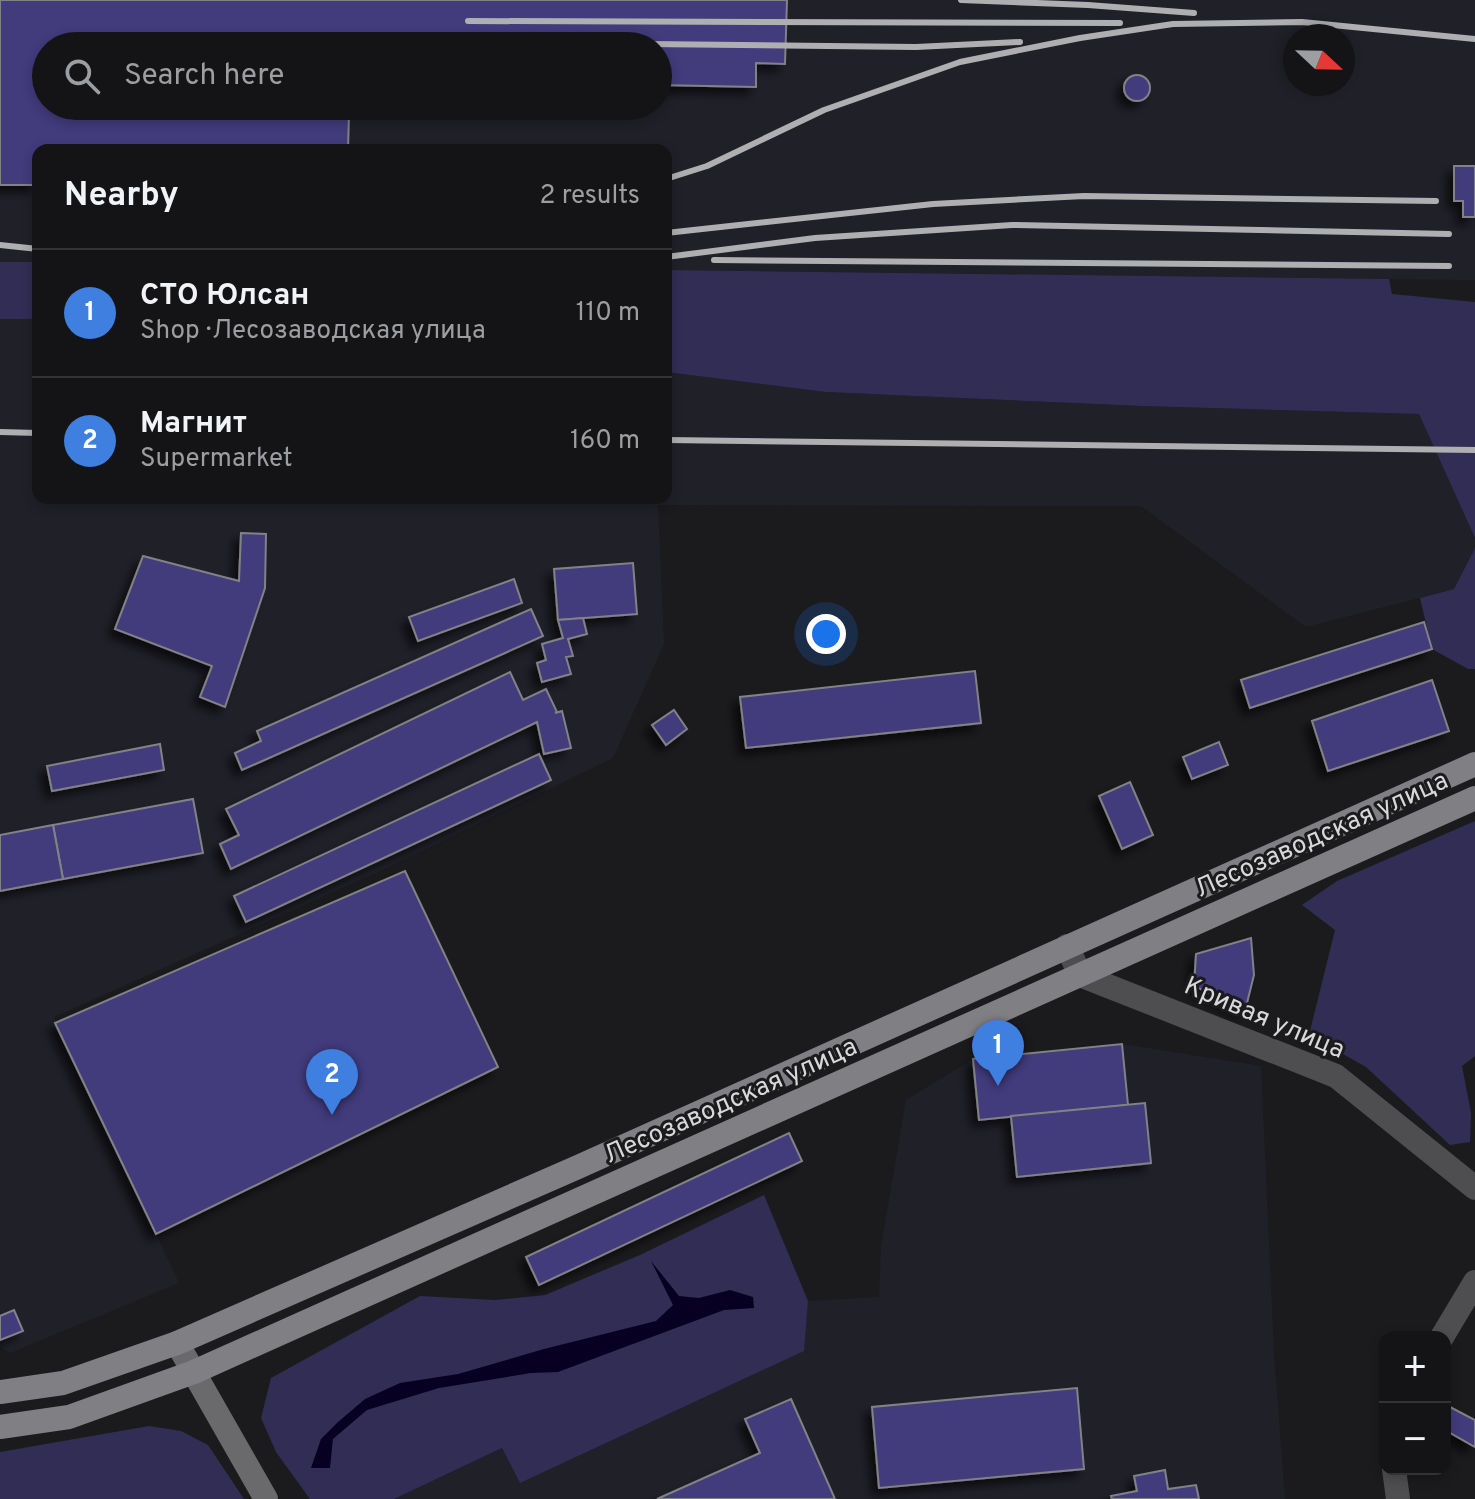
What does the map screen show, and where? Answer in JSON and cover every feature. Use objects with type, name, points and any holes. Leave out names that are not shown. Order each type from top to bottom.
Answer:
[{"type":"main road","name":"Лесозаводская улица","points":[[0,1392],[63,1383],[177,1343],[578,1167],[1475,764]]},
{"type":"main road","name":"Лесозаводская улица","points":[[0,1427],[69,1417],[194,1372],[1475,798]]},
{"type":"street","points":[[1067,946],[1080,975]]},
{"type":"street","name":"Кривая улица","points":[[1080,975],[1336,1076],[1475,1188]]},
{"type":"street","points":[[1446,1331],[1475,1282]]},
{"type":"street","points":[[177,1343],[266,1499]]},
{"type":"street","points":[[1395,1475],[1398,1499]]},
{"type":"shaded area","points":[[0,0],[1475,0],[1475,280],[672,270],[672,144],[32,144],[32,262],[0,262]]},
{"type":"shaded area","points":[[0,262],[32,262],[32,319],[0,319]]},
{"type":"shaded area","points":[[672,270],[1389,279],[1392,294],[1475,302],[1475,538],[1419,414],[826,392],[672,373]]},
{"type":"shaded area","points":[[0,319],[32,319],[32,504],[672,504],[672,373],[826,392],[1419,414],[1475,538],[1475,548],[1454,589],[1306,627],[1141,506],[658,505],[664,644],[613,758],[389,867],[54,1017],[179,1283],[10,1353],[0,1347]]},
{"type":"shaded area","points":[[1475,548],[1475,669],[1468,669],[1432,649],[1420,598],[1454,589]]},
{"type":"shaded area","points":[[1475,821],[1475,1056],[1462,1066],[1471,1113],[1470,1142],[1450,1145],[1366,1067],[1309,1035],[1335,930],[1302,905],[1337,881]]},
{"type":"shaded area","points":[[1122,1044],[1261,1066],[1274,1355],[1285,1499],[394,1499],[502,1448],[520,1483],[803,1351],[808,1301],[879,1297],[881,1247],[906,1100],[973,1059]]},
{"type":"shaded area","points":[[764,1195],[808,1301],[804,1351],[520,1483],[502,1448],[394,1499],[310,1499],[276,1452],[261,1418],[271,1378],[420,1296],[495,1300],[545,1295],[640,1255]]},
{"type":"shaded area","points":[[651,1261],[679,1296],[699,1298],[730,1290],[753,1297],[754,1308],[724,1310],[558,1372],[531,1373],[439,1388],[367,1410],[333,1439],[330,1468],[311,1468],[321,1439],[338,1422],[365,1399],[400,1383],[458,1374],[656,1321],[673,1305]]},
{"type":"shaded area","points":[[149,1426],[181,1431],[208,1445],[244,1499],[0,1499],[0,1452]]},
{"type":"building","points":[[0,0],[787,0],[785,64],[756,63],[756,87],[672,85],[672,32],[32,32],[32,120],[349,120],[348,144],[32,144],[32,185],[0,185]]},
{"type":"building","points":[[1137,75],[1146,79],[1150,88],[1146,97],[1137,101],[1128,97],[1124,88],[1128,79]]},
{"type":"building","points":[[1454,166],[1475,166],[1475,217],[1463,217],[1463,201],[1454,201]]},
{"type":"building","points":[[241,533],[266,534],[265,588],[225,707],[200,697],[212,666],[115,629],[143,556],[239,581]]},
{"type":"building","points":[[633,563],[637,614],[558,620],[554,569]]},
{"type":"building","points":[[514,579],[522,603],[418,641],[409,617]]},
{"type":"building","points":[[531,609],[543,636],[242,770],[235,753],[261,741],[257,731]]},
{"type":"building","points":[[583,618],[587,634],[568,639],[573,656],[566,657],[571,674],[542,682],[537,663],[546,660],[542,644],[563,638],[558,620]]},
{"type":"building","points":[[1424,622],[1432,649],[1250,708],[1241,680]]},
{"type":"building","points":[[975,671],[981,723],[746,748],[740,697]]},
{"type":"building","points":[[510,672],[523,700],[546,689],[555,713],[562,711],[571,748],[544,754],[537,722],[231,869],[220,844],[239,835],[226,809]]},
{"type":"building","points":[[1432,680],[1449,731],[1328,771],[1312,721]]},
{"type":"building","points":[[674,710],[687,729],[666,745],[652,725]]},
{"type":"building","points":[[1219,742],[1228,765],[1192,779],[1183,757]]},
{"type":"building","points":[[160,744],[164,770],[52,791],[47,766]]},
{"type":"building","points":[[539,754],[551,780],[246,922],[234,896]]},
{"type":"building","points":[[1130,782],[1153,835],[1122,849],[1099,796]]},
{"type":"building","points":[[193,799],[203,853],[63,879],[53,825]]},
{"type":"building","points":[[53,825],[63,879],[0,891],[0,835]]},
{"type":"building","points":[[405,871],[498,1067],[156,1234],[55,1023]]},
{"type":"building","points":[[1251,938],[1254,975],[1245,1011],[1194,986],[1196,954]]},
{"type":"building","points":[[1122,1044],[1128,1105],[979,1120],[973,1059]]},
{"type":"building","points":[[1145,1103],[1151,1163],[1017,1177],[1011,1116]]},
{"type":"building","points":[[789,1133],[802,1161],[539,1285],[526,1257]]},
{"type":"building","points":[[14,1310],[23,1331],[0,1340],[0,1316]]},
{"type":"building","points":[[1077,1388],[1084,1469],[879,1488],[872,1407]]},
{"type":"building","points":[[791,1399],[835,1499],[657,1499],[760,1453],[745,1419]]},
{"type":"building","points":[[1451,1408],[1475,1420],[1475,1447],[1451,1433]]},
{"type":"building","points":[[1165,1470],[1168,1489],[1196,1485],[1199,1499],[1112,1499],[1111,1496],[1137,1491],[1134,1476]]},
{"type":"railway","points":[[961,0],[1194,13]]},
{"type":"railway","points":[[468,21],[1120,23]]},
{"type":"railway","points":[[672,177],[707,166],[824,110],[960,62],[1080,38],[1173,24],[1302,22],[1475,39]]},
{"type":"railway","points":[[672,44],[916,47],[1020,42]]},
{"type":"railway","points":[[672,232],[933,204],[1084,196],[1436,201]]},
{"type":"railway","points":[[672,256],[815,238],[1012,225],[1449,234]]},
{"type":"railway","points":[[0,245],[32,248]]},
{"type":"railway","points":[[714,260],[1449,266]]},
{"type":"railway","points":[[0,432],[32,433]]},
{"type":"railway","points":[[672,440],[1475,450]]},
{"type":"place","name":"СТО Юлсан","points":[[998,1086]]},
{"type":"place","name":"Магнит","points":[[332,1115]]}]
